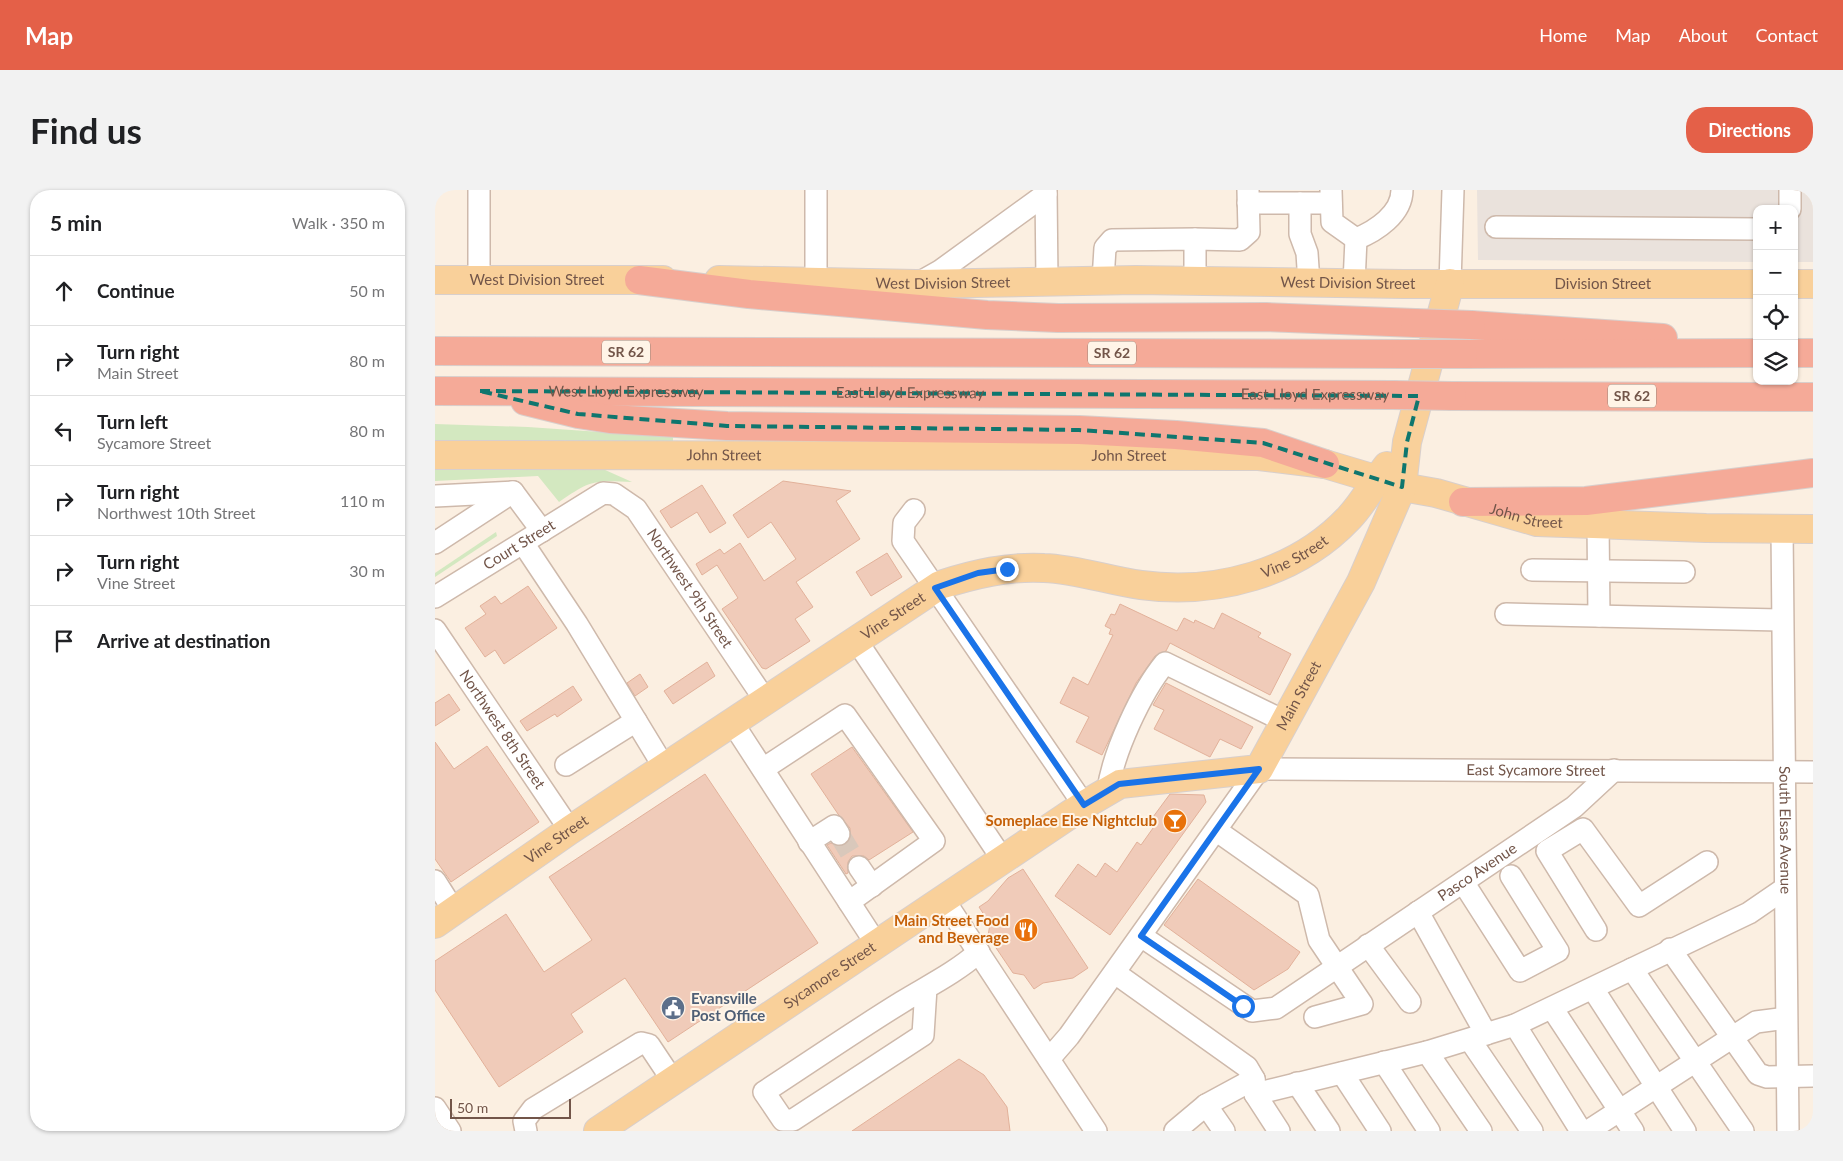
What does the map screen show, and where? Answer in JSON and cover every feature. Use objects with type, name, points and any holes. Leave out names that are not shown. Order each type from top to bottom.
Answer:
[{"type":"highway","points":[[639,280],[749,294],[996,315],[1058,318],[1266,317],[1415,323],[1637,335],[1753,348]]},
{"type":"highway","name":"SR 62","points":[[435,352],[1753,353]]},
{"type":"highway","points":[[1798,353],[1813,353]]},
{"type":"highway","name":"West Lloyd Expressway","points":[[435,391],[817,391]]},
{"type":"highway","points":[[480,391],[578,414],[610,419],[727,426],[1079,430],[1176,435],[1263,443],[1325,464]]},
{"type":"highway","name":"East Lloyd Expressway","points":[[817,391],[1393,396],[1813,396]]},
{"type":"highway","points":[[1463,502],[1586,501],[1813,473]]},
{"type":"main road","name":"West Division Street","points":[[435,280],[639,280],[917,284],[1103,280],[1450,283]]},
{"type":"main road","name":"Division Street","points":[[1450,283],[1753,284]]},
{"type":"main road","name":"Vine Street","points":[[444,917],[664,767],[935,588],[978,573],[1016,568],[1058,569],[1140,585],[1191,588],[1231,583],[1283,565],[1318,544],[1348,519],[1365,500],[1389,483],[1407,442],[1450,283]]},
{"type":"main road","points":[[1798,284],[1813,284]]},
{"type":"main road","name":"John Street","points":[[435,455],[1259,456],[1325,464],[1537,522],[1706,528],[1813,529]]},
{"type":"main road","name":"Main Street","points":[[1259,769],[1361,582],[1389,483]]},
{"type":"main road","name":"Sycamore Street","points":[[598,1131],[1108,790],[1119,784],[1259,769]]},
{"type":"street","points":[[479,190],[479,279]]},
{"type":"street","points":[[815,190],[817,283]]},
{"type":"street","points":[[1356,239],[1372,232],[1392,214],[1402,199],[1402,190]]},
{"type":"street","points":[[1450,283],[1453,190]]},
{"type":"street","points":[[1790,190],[1790,205]]},
{"type":"street","points":[[1046,192],[1047,281]]},
{"type":"street","points":[[917,284],[948,265],[1046,192]]},
{"type":"street","points":[[1103,280],[1105,248],[1112,240],[1240,240],[1249,232],[1248,197],[1300,203],[1331,197],[1331,222],[1356,239]]},
{"type":"street","points":[[1300,203],[1300,234],[1307,253],[1309,283]]},
{"type":"street","points":[[1496,227],[1753,229]]},
{"type":"street","points":[[1195,239],[1195,281]]},
{"type":"street","points":[[1354,283],[1356,239]]},
{"type":"street","points":[[435,496],[513,492]]},
{"type":"street","points":[[513,492],[542,531]]},
{"type":"street","points":[[435,543],[513,492]]},
{"type":"street","name":"Court Street","points":[[435,597],[603,493]]},
{"type":"street","name":"Northwest 9th Street","points":[[603,493],[614,494],[636,509],[765,700]]},
{"type":"street","points":[[914,510],[904,523],[903,540],[1084,805]]},
{"type":"street","points":[[1599,523],[1599,616]]},
{"type":"street","name":"South Elsas Avenue","points":[[1782,529],[1784,889],[1788,1131]]},
{"type":"street","points":[[523,543],[577,624],[664,767]]},
{"type":"street","points":[[1531,570],[1684,572]]},
{"type":"street","points":[[1506,614],[1782,620]]},
{"type":"street","name":"Northwest 8th Street","points":[[435,630],[570,830]]},
{"type":"street","points":[[856,640],[1003,860]]},
{"type":"street","points":[[1108,790],[1111,769],[1151,680],[1165,663],[1286,722]]},
{"type":"street","points":[[763,769],[845,715],[935,841],[849,902]]},
{"type":"street","points":[[566,765],[636,721]]},
{"type":"street","points":[[732,722],[877,944]]},
{"type":"street","name":"East Sycamore Street","points":[[1259,769],[1813,772]]},
{"type":"street","name":"Main Street","points":[[1049,1059],[1069,1036],[1115,973],[1259,769]]},
{"type":"street","name":"Pasco Avenue","points":[[1141,936],[1252,1011],[1276,1008],[1574,808],[1614,770]]},
{"type":"street","points":[[809,842],[834,826],[839,834]]},
{"type":"street","points":[[1547,851],[1583,828],[1639,906],[1707,862]]},
{"type":"street","points":[[1217,831],[1308,895],[1319,940],[1362,1004],[1315,1017]]},
{"type":"street","points":[[1535,834],[1596,930]]},
{"type":"street","points":[[859,867],[872,886]]},
{"type":"street","points":[[1463,882],[1521,971],[1559,952],[1511,876]]},
{"type":"street","points":[[435,881],[444,917]]},
{"type":"street","points":[[1175,1131],[1206,1105],[1254,1086],[1297,1083],[1342,1073],[1427,1052],[1515,1025],[1749,913],[1784,889]]},
{"type":"street","points":[[944,900],[1096,1131]]},
{"type":"street","points":[[1417,912],[1478,1037],[1532,1131]]},
{"type":"street","points":[[1369,945],[1409,1002]]},
{"type":"street","points":[[1671,949],[1758,1074],[1767,1077],[1813,1076]]},
{"type":"street","points":[[926,988],[923,1035],[793,1120],[783,1120],[764,1092],[926,988],[963,966],[979,952]]},
{"type":"street","points":[[1632,969],[1743,1131]]},
{"type":"street","points":[[1115,973],[1247,1067],[1254,1086],[1279,1131]]},
{"type":"street","points":[[1593,988],[1685,1131]]},
{"type":"street","points":[[1552,1008],[1633,1131]]},
{"type":"street","points":[[1588,1131],[1756,1022],[1786,1018]]},
{"type":"street","points":[[1515,1025],[1581,1131]]},
{"type":"street","points":[[526,1131],[524,1121],[533,1109],[641,1043],[649,1045],[673,1081]]},
{"type":"street","points":[[1427,1052],[1481,1131]]},
{"type":"street","points":[[1384,1062],[1429,1131]]},
{"type":"street","points":[[1342,1073],[1380,1131]]},
{"type":"street","points":[[1297,1083],[1329,1131]]},
{"type":"street","points":[[1206,1105],[1224,1131]]},
{"type":"street","points":[[435,1108],[450,1131]]},
{"type":"highlighted area","points":[[480,391],[1419,396],[1407,442],[1402,487],[1263,443],[1079,430],[727,426],[578,414]]},
{"type":"shaded area","points":[[1477,190],[1813,190],[1813,262],[1798,262],[1798,205],[1753,205],[1753,262],[1478,260]]},
{"type":"green space","points":[[435,424],[528,427],[673,437],[673,446],[435,445]]},
{"type":"green space","points":[[435,465],[594,465],[632,482],[609,481],[593,483],[578,489],[559,502],[538,476],[435,481]]},
{"type":"green space","points":[[496,532],[497,536],[435,577],[435,573]]},
{"type":"building","points":[[783,481],[851,491],[836,501],[860,539],[796,582],[813,607],[795,619],[810,641],[766,669],[762,668],[722,609],[738,598],[717,565],[702,575],[696,564],[720,549],[724,554],[740,543],[764,581],[796,559],[771,522],[748,538],[733,515]]},
{"type":"building","points":[[702,485],[726,523],[710,533],[697,512],[671,528],[660,511]]},
{"type":"building","points":[[887,553],[902,577],[871,596],[856,572]]},
{"type":"building","points":[[528,586],[557,628],[504,664],[495,650],[485,657],[465,628],[486,614],[480,606],[495,596],[501,604]]},
{"type":"building","points":[[1120,604],[1177,631],[1184,618],[1194,623],[1195,620],[1214,629],[1222,613],[1261,633],[1258,637],[1291,654],[1270,695],[1170,643],[1166,651],[1155,656],[1136,683],[1102,755],[1076,742],[1089,717],[1060,703],[1073,677],[1088,685],[1113,635],[1109,634],[1111,629],[1105,626],[1111,614],[1115,615]]},
{"type":"building","points":[[707,662],[715,676],[673,704],[664,691]]},
{"type":"building","points":[[640,674],[648,687],[635,696],[627,683]]},
{"type":"building","points":[[1166,683],[1253,727],[1241,749],[1220,739],[1210,757],[1154,729],[1164,710],[1153,705]]},
{"type":"building","points":[[573,686],[582,700],[557,717],[555,714],[527,731],[520,721]]},
{"type":"building","points":[[449,694],[460,710],[435,726],[435,703]]},
{"type":"building","points":[[435,742],[454,769],[487,746],[539,822],[451,882],[435,859]]},
{"type":"building","points":[[852,747],[913,832],[869,860],[864,856],[852,856],[848,862],[848,873],[846,874],[827,845],[831,843],[839,846],[846,844],[850,839],[850,828],[838,814],[811,774]]},
{"type":"building","points":[[705,774],[818,943],[668,1042],[625,978],[571,1014],[583,1032],[499,1087],[435,990],[435,961],[506,914],[544,972],[592,940],[549,877]]},
{"type":"building","points":[[1170,794],[1204,795],[1206,802],[1110,935],[1055,896],[1078,864],[1096,877],[1105,863],[1117,872],[1137,842],[1141,845],[1158,821],[1153,817]]},
{"type":"building","name":"Main Street Food and Beverage","points":[[1023,869],[1088,968],[1073,978],[1043,983],[1034,989],[1024,975],[1013,973],[988,936],[990,924],[979,907],[988,901],[1008,878]]},
{"type":"building","points":[[1198,879],[1300,952],[1288,969],[1254,990],[1164,925]]},
{"type":"building","points":[[959,1059],[984,1075],[1007,1107],[1010,1131],[852,1131]]},
{"type":"tunnel","points":[[839,834],[859,867]]},
{"type":"place","name":"Someplace Else Nightclub","points":[[1175,821]]},
{"type":"place","name":"Main Street Food and Beverage","points":[[1026,930]]},
{"type":"place","name":"Evansville Post Office","points":[[673,1008]]},
{"type":"route","points":[[1007,569],[978,573],[935,588],[1084,805],[1119,784],[1259,769],[1232,810],[1141,936],[1243,1006]]}]
